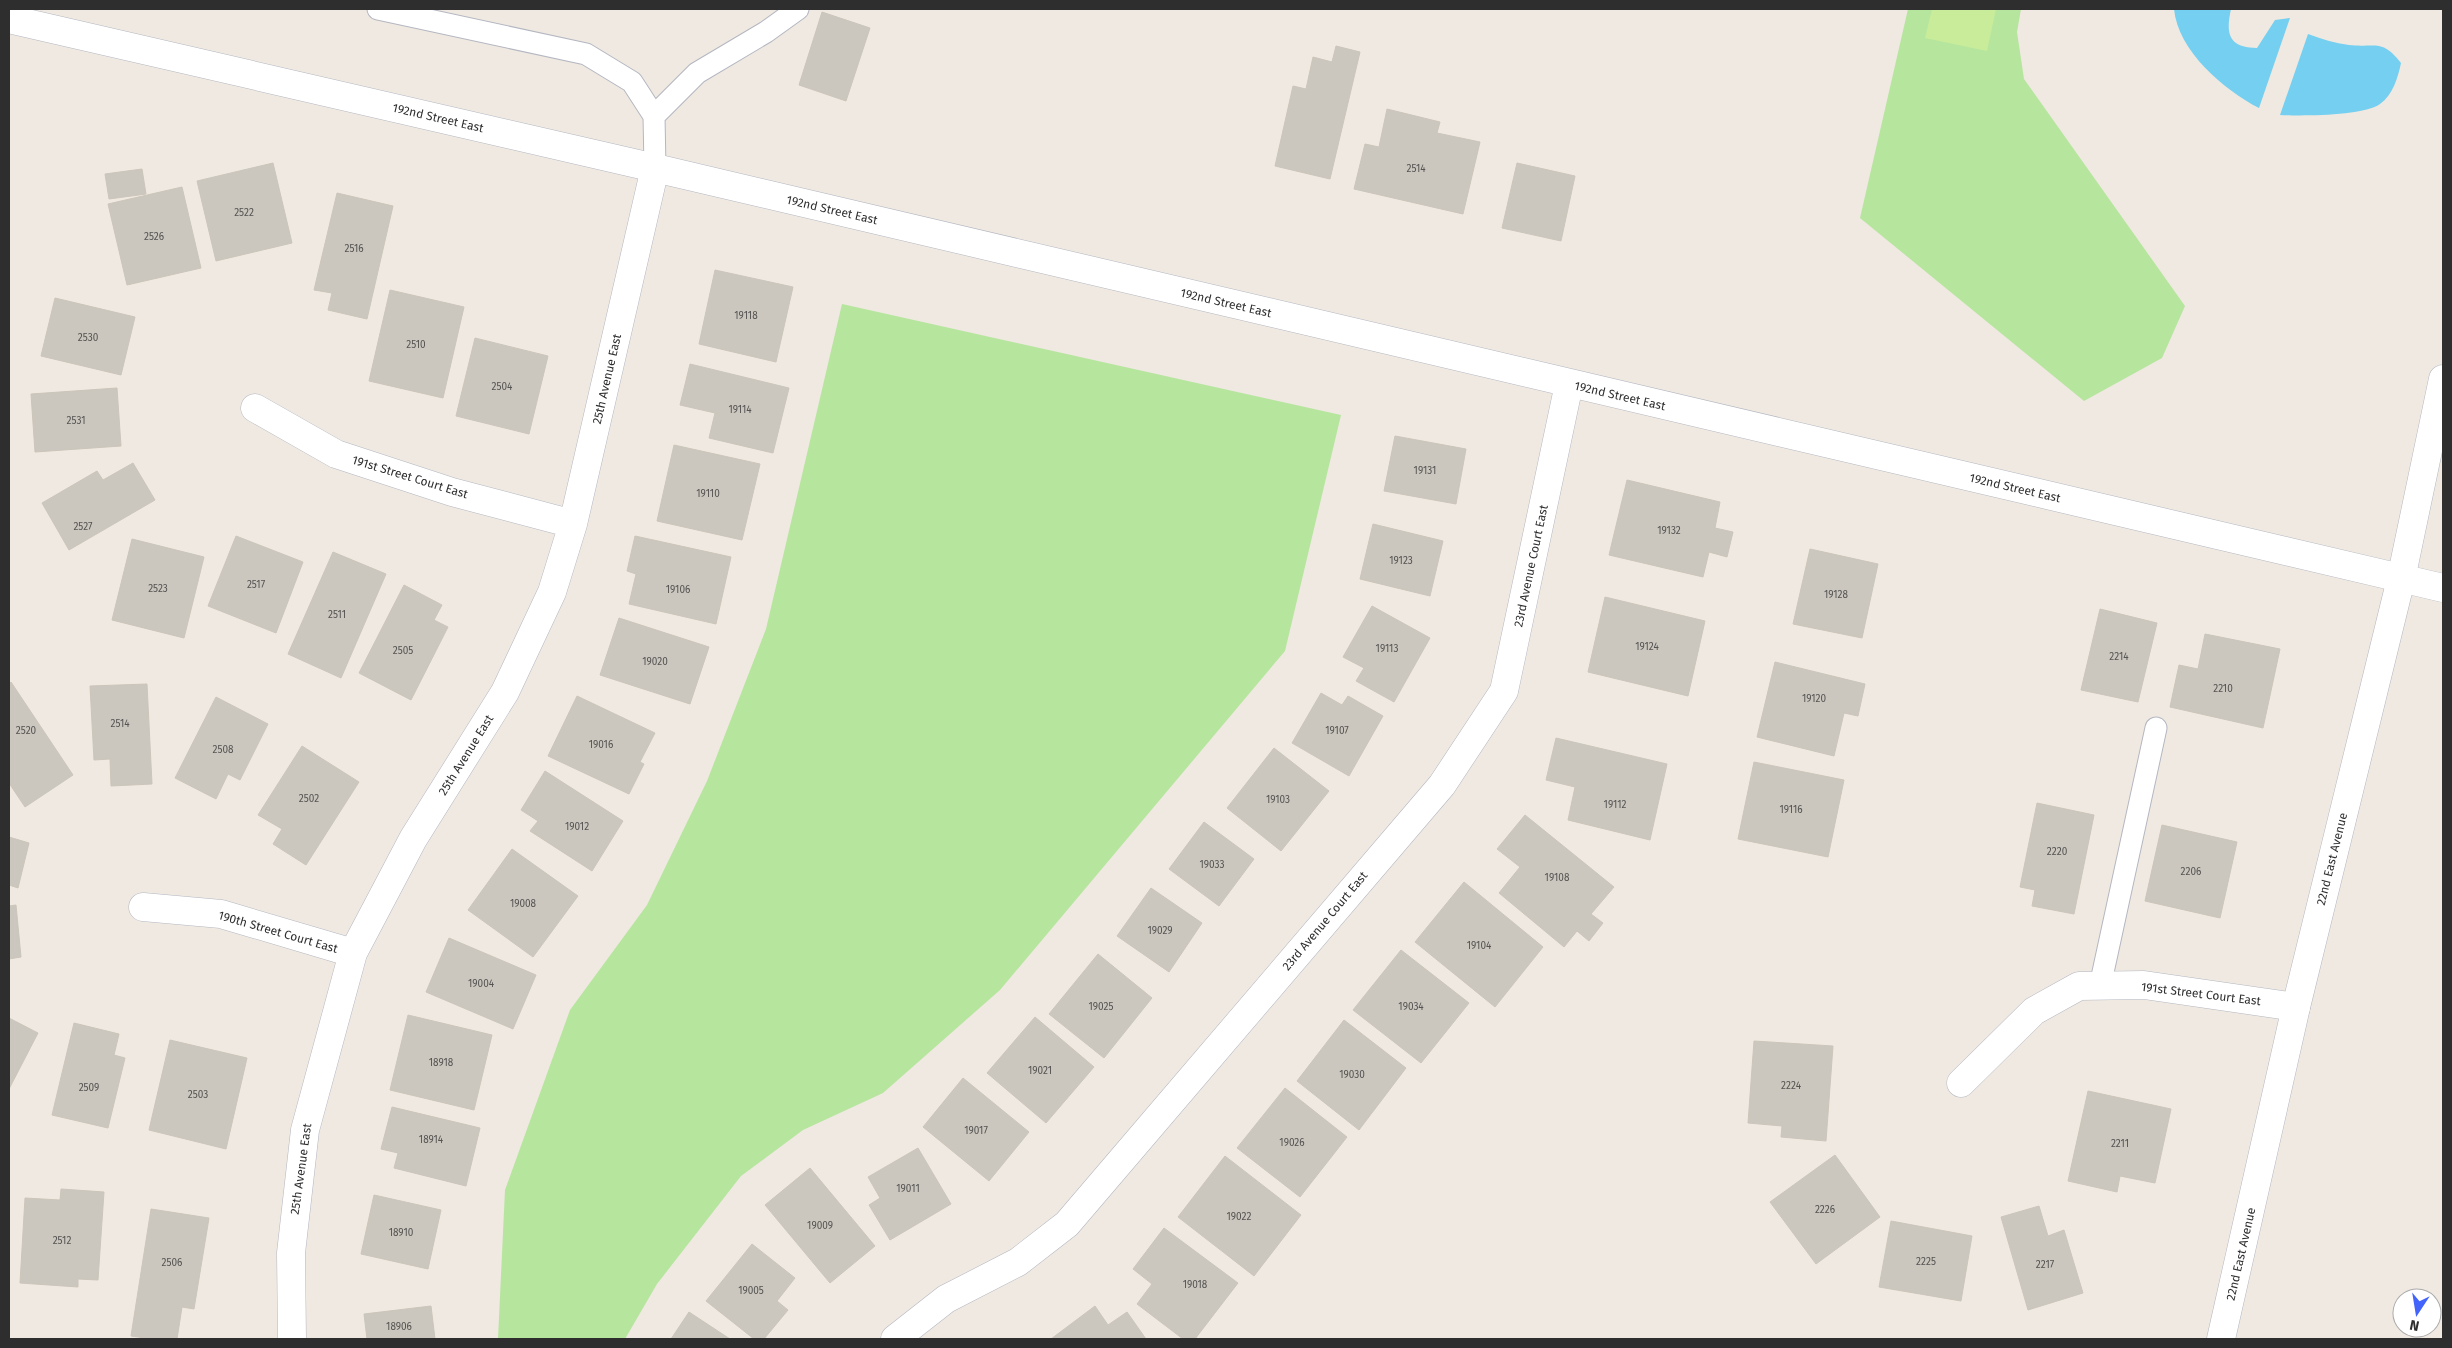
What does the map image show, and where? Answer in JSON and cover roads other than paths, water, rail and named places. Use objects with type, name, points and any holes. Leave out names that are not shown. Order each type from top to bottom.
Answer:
[{"type":"street","name":"192nd Street East","points":[[9,19],[655,168],[2443,588]]},
{"type":"street","name":"25th Avenue East","points":[[292,1339],[291,1253],[305,1130],[353,953],[413,839],[505,692],[552,592],[574,524],[655,168]]},
{"type":"street","name":"22nd East Avenue","points":[[2222,1339],[2296,1007],[2401,579],[2443,379]]},
{"type":"street","name":"23rd Avenue Court East","points":[[895,1339],[946,1299],[1018,1262],[1067,1224],[1442,785],[1504,690],[1569,384]]},
{"type":"street","name":"191st Street Court East","points":[[255,408],[336,454],[452,492],[574,524]]},
{"type":"street","name":"190th Street Court East","points":[[143,907],[221,914],[353,953]]},
{"type":"street","name":"191st Street Court East","points":[[1961,1083],[2034,1010],[2079,986],[2144,985],[2296,1007]]},
{"type":"lane","points":[[378,9],[586,54],[632,82],[654,116],[655,168]]},
{"type":"lane","points":[[654,116],[697,73],[766,32],[798,9]]},
{"type":"lane","points":[[2100,986],[2156,728]]},
{"type":"water","points":[[2174,9],[2231,9],[2229,31],[2234,42],[2247,47],[2257,48],[2275,20],[2290,18],[2259,108],[2218,80],[2193,54],[2177,25]]},
{"type":"water","points":[[2308,34],[2349,45],[2378,46],[2389,50],[2401,63],[2392,91],[2380,104],[2360,111],[2332,114],[2280,115]]}]
